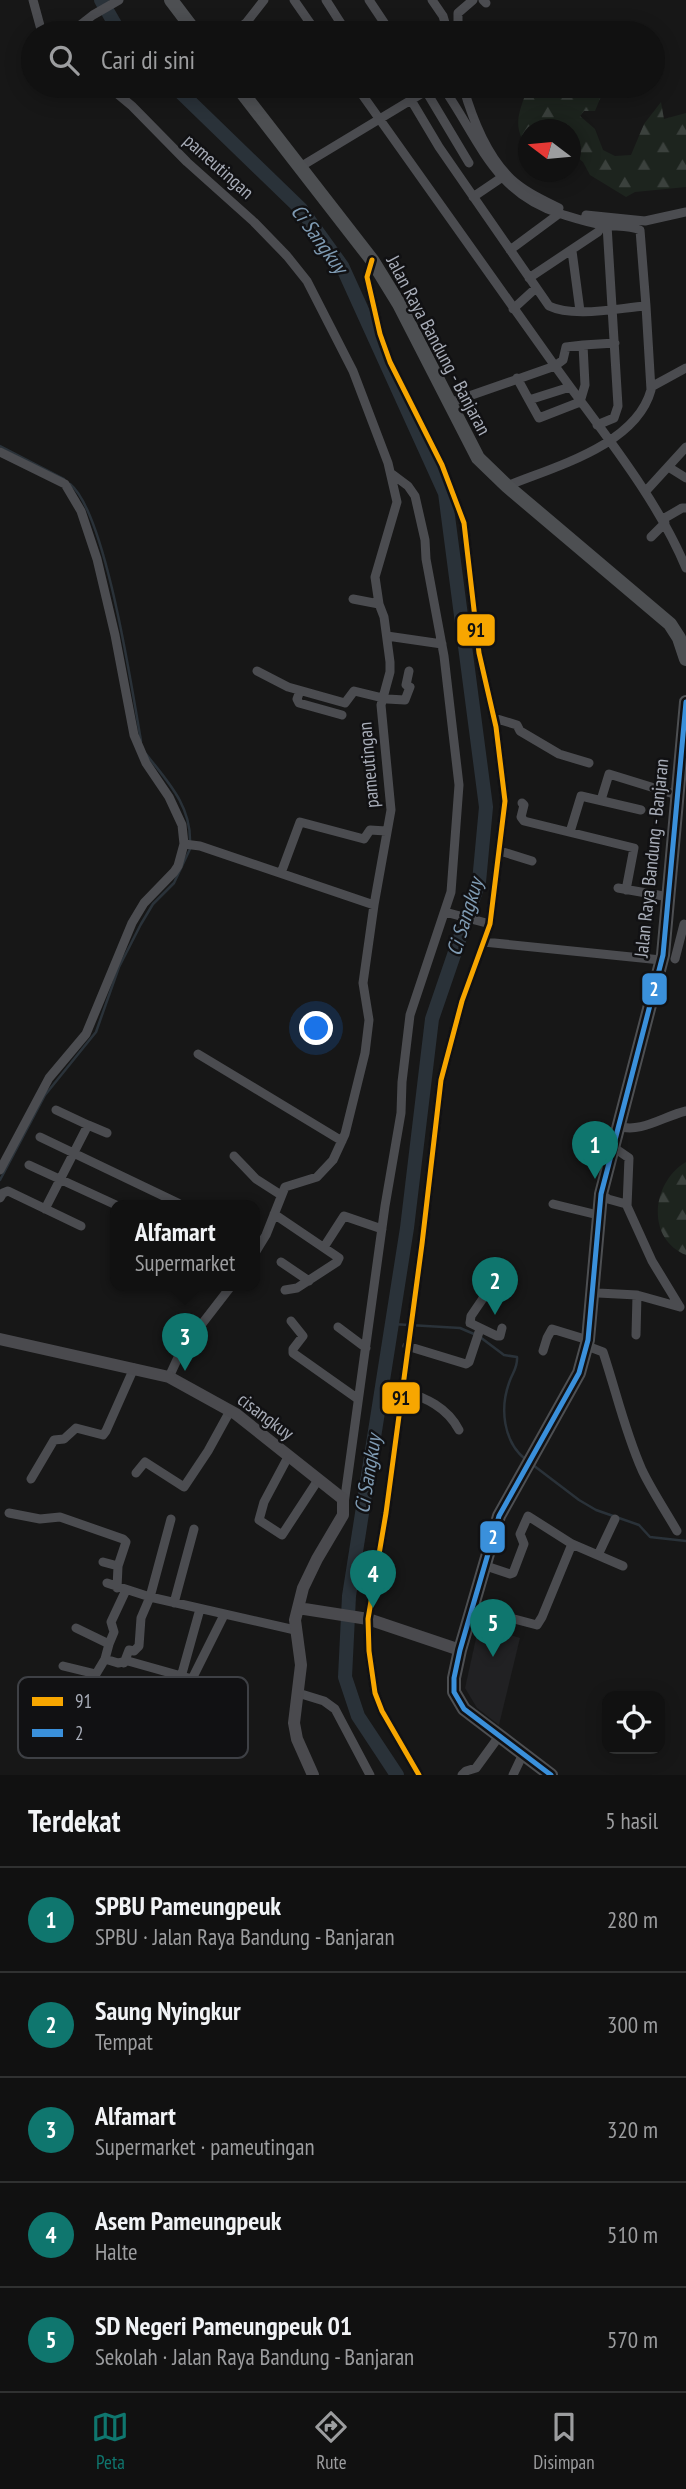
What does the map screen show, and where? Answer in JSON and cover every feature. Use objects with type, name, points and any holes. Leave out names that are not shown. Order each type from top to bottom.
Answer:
[{"type":"main road","points":[[175,2],[188,21]]},
{"type":"main road","name":"Jalan Raya Bandung - Banjaran","points":[[246,98],[372,260],[399,304],[478,458],[670,624],[686,656]]},
{"type":"main road","name":"Jalan Raya Bandung - Banjaran","points":[[551,1775],[464,1709],[454,1692],[454,1678],[483,1565],[499,1516],[579,1373],[588,1343],[601,1194],[666,958],[668,897],[681,821],[677,794],[686,702]]},
{"type":"street","points":[[33,0],[39,21]]},
{"type":"street","points":[[248,21],[264,0]]},
{"type":"street","points":[[294,0],[309,21]]},
{"type":"street","points":[[326,0],[339,21]]},
{"type":"street","points":[[369,0],[383,21]]},
{"type":"street","points":[[458,21],[458,13],[473,0]]},
{"type":"street","points":[[85,21],[116,1]]},
{"type":"street","points":[[435,1],[444,21]]},
{"type":"street","name":"pameutingan","points":[[122,98],[187,162],[254,222],[307,281],[353,371],[392,474],[397,502],[374,577],[387,636],[390,672],[382,698],[391,810],[363,984],[369,1020],[368,1032],[355,1099],[342,1142],[325,1171],[317,1177],[285,1188],[281,1195]]},
{"type":"street","points":[[365,98],[645,492],[664,521],[686,568]]},
{"type":"street","points":[[430,98],[469,163]]},
{"type":"street","points":[[450,98],[501,177],[528,199],[560,214],[604,225],[640,230],[651,387],[647,402],[633,422],[609,442],[508,486]]},
{"type":"street","points":[[467,98],[473,119],[496,161],[511,180],[529,193],[565,210],[602,218],[645,221],[686,212]]},
{"type":"street","points":[[300,167],[411,100],[472,197],[549,306],[557,310],[580,311],[646,306]]},
{"type":"street","points":[[472,197],[501,177]]},
{"type":"street","points":[[510,250],[560,214]]},
{"type":"street","points":[[529,278],[572,251],[604,225]]},
{"type":"street","points":[[597,425],[614,418],[618,412],[615,343],[604,225]]},
{"type":"street","points":[[572,251],[580,311]]},
{"type":"street","points":[[372,260],[367,277],[368,289],[386,353],[442,465],[464,523],[479,653],[494,718],[505,801],[500,851],[484,942],[443,1067],[386,1513],[365,1618],[375,1693],[382,1711],[419,1775]]},
{"type":"street","points":[[513,309],[536,288]]},
{"type":"street","points":[[449,403],[555,366],[563,360],[566,347],[615,343]]},
{"type":"street","points":[[580,402],[585,385],[583,345]]},
{"type":"street","points":[[651,387],[683,373]]},
{"type":"street","points":[[517,378],[539,418],[580,402]]},
{"type":"street","points":[[529,400],[570,387]]},
{"type":"street","points":[[645,492],[670,468],[686,447]]},
{"type":"street","points":[[0,452],[65,484],[81,511],[97,559],[115,635],[134,735],[146,763],[164,789],[182,825],[188,844],[174,872],[144,903],[132,923],[86,1034],[49,1078],[0,1170]]},
{"type":"street","points":[[670,468],[686,478]]},
{"type":"street","points":[[313,1775],[295,1730],[301,1665],[295,1630],[298,1608],[303,1588],[339,1523],[344,1504],[401,1113],[410,1015],[447,913],[459,785],[442,644],[425,540],[415,496],[408,486],[392,474]]},
{"type":"street","points":[[651,537],[664,521],[686,508]]},
{"type":"street","points":[[353,599],[379,604]]},
{"type":"street","points":[[387,636],[442,644]]},
{"type":"street","points":[[257,671],[288,687],[343,703],[354,691],[405,700],[410,687],[406,685],[409,671]]},
{"type":"street","points":[[300,691],[297,699],[299,703],[342,715]]},
{"type":"street","points":[[494,718],[517,725],[520,731],[559,754],[589,763]]},
{"type":"street","points":[[601,800],[608,774],[677,794]]},
{"type":"street","points":[[570,832],[581,796],[640,810]]},
{"type":"street","points":[[522,803],[522,820],[634,848],[622,889],[668,897]]},
{"type":"street","points":[[281,873],[300,822],[363,839],[370,830],[386,831]]},
{"type":"street","points":[[188,844],[374,905]]},
{"type":"street","points":[[500,851],[532,861]]},
{"type":"street","points":[[447,913],[488,924]]},
{"type":"street","points":[[666,958],[685,922]]},
{"type":"street","points":[[484,942],[666,958],[686,963]]},
{"type":"street","points":[[198,1054],[342,1142]]},
{"type":"street","points":[[56,1110],[107,1133]]},
{"type":"street","points":[[618,1126],[626,1129],[637,1128],[686,1111]]},
{"type":"street","points":[[45,1209],[88,1125]]},
{"type":"street","points":[[40,1137],[172,1200]]},
{"type":"street","points":[[612,1147],[626,1155],[630,1161],[626,1204],[646,1249],[683,1308]]},
{"type":"street","points":[[234,1156],[256,1179],[281,1195],[260,1245]]},
{"type":"street","points":[[29,1165],[110,1202]]},
{"type":"street","points":[[0,1198],[8,1191],[81,1226]]},
{"type":"street","points":[[601,1194],[626,1204]]},
{"type":"street","points":[[553,1204],[598,1215]]},
{"type":"street","points":[[274,1214],[339,1257],[339,1260],[309,1281],[292,1290],[285,1290]]},
{"type":"street","points":[[324,1247],[344,1216],[382,1229]]},
{"type":"street","points":[[281,1262],[309,1281]]},
{"type":"street","points":[[486,1289],[486,1294],[471,1317],[472,1325],[479,1333],[499,1336],[502,1328]]},
{"type":"street","points":[[169,1377],[181,1351],[227,1291]]},
{"type":"street","points":[[593,1291],[637,1295],[683,1308]]},
{"type":"street","points":[[636,1335],[637,1295]]},
{"type":"street","points":[[291,1321],[303,1336],[293,1353],[358,1399]]},
{"type":"street","points":[[338,1327],[366,1348]]},
{"type":"street","points":[[543,1351],[552,1329],[603,1352],[642,1470],[677,1531]]},
{"type":"street","points":[[407,1346],[466,1364],[479,1333]]},
{"type":"street","name":"cisangkuy","points":[[0,1339],[169,1377],[230,1410],[341,1497],[344,1504]]},
{"type":"street","points":[[31,1479],[54,1440],[64,1439],[76,1428],[103,1435],[134,1368]]},
{"type":"street","points":[[402,1390],[435,1403],[450,1416],[459,1430]]},
{"type":"street","points":[[136,1473],[145,1462],[184,1487],[208,1451],[230,1410]]},
{"type":"street","points":[[288,1457],[264,1502],[259,1520],[282,1535],[318,1480]]},
{"type":"street","points":[[9,1513],[40,1519],[60,1517],[127,1542],[118,1566],[122,1589],[111,1622],[114,1632],[105,1659],[96,1674],[63,1666]]},
{"type":"street","points":[[483,1565],[513,1573],[524,1544],[520,1534],[528,1516],[572,1544],[623,1566]]},
{"type":"street","points":[[598,1555],[615,1519]]},
{"type":"street","points":[[124,1662],[129,1650],[134,1651],[139,1646],[141,1618],[150,1597],[170,1520]]},
{"type":"street","points":[[174,1603],[194,1529]]},
{"type":"street","points":[[472,1608],[537,1625],[572,1544]]},
{"type":"street","points":[[103,1562],[118,1566]]},
{"type":"street","points":[[107,1583],[174,1603],[295,1630]]},
{"type":"street","points":[[298,1608],[365,1618],[460,1650]]},
{"type":"street","points":[[105,1659],[118,1663],[132,1662],[181,1677],[200,1609]]},
{"type":"street","points":[[194,1677],[224,1615]]},
{"type":"street","points":[[76,1628],[109,1644]]},
{"type":"street","points":[[298,1693],[327,1703],[335,1709],[370,1775]]},
{"type":"street","points":[[463,1775],[466,1771],[477,1768],[500,1735]]},
{"type":"street","points":[[513,1775],[523,1754]]},
{"type":"shaded area","points":[[479,1625],[520,1638],[499,1725],[477,1708],[465,1688]]},
{"type":"green space","points":[[524,98],[600,98],[595,111],[584,111],[580,116],[595,129],[603,150],[615,156],[631,155],[644,124],[661,102],[664,119],[686,113],[686,187],[635,192],[626,197],[590,175],[581,160],[581,119],[519,117]]},
{"type":"green space","points":[[686,1162],[686,1255],[673,1247],[664,1236],[658,1210],[666,1183]]},
{"type":"waterway","name":"Ci Sangkuy","points":[[101,0],[113,21]]},
{"type":"waterway","name":"Ci Sangkuy","points":[[186,98],[301,209],[342,266],[445,493],[486,807],[479,882],[432,1019],[407,1228],[349,1596],[345,1677],[358,1716],[397,1775]]},
{"type":"waterway","points":[[0,446],[64,479]]},
{"type":"waterway","points":[[70,484],[83,501],[106,565],[116,604],[141,741]]},
{"type":"waterway","points":[[146,754],[182,805],[190,842]]},
{"type":"waterway","points":[[0,1180],[45,1095],[96,1032],[119,967],[141,924],[153,904],[174,883],[190,849]]},
{"type":"waterway","points":[[392,1324],[460,1328],[474,1334]]},
{"type":"waterway","points":[[480,1337],[504,1355],[517,1357],[506,1393],[504,1413],[512,1443],[525,1459]]},
{"type":"waterway","points":[[533,1465],[579,1500],[596,1510],[639,1525],[650,1537],[686,1541]]},
{"type":"transit line","name":"91","points":[[372,260],[367,277],[380,334],[390,362],[442,465],[464,523],[479,653],[496,727],[505,801],[490,924],[462,1001],[441,1080],[386,1513],[368,1619],[375,1693],[382,1711],[419,1775]]},
{"type":"transit line","name":"2","points":[[551,1775],[464,1709],[454,1692],[454,1678],[499,1516],[579,1373],[588,1340],[601,1194],[663,955],[686,702]]},
{"type":"place","name":"SPBU Pameungpeuk","points":[[595,1179]]},
{"type":"place","name":"Saung Nyingkur","points":[[495,1315]]},
{"type":"place","name":"Alfamart","points":[[185,1371]]},
{"type":"place","name":"Asem Pameungpeuk","points":[[373,1608]]},
{"type":"place","name":"SD Negeri Pameungpeuk 01","points":[[493,1657]]}]
